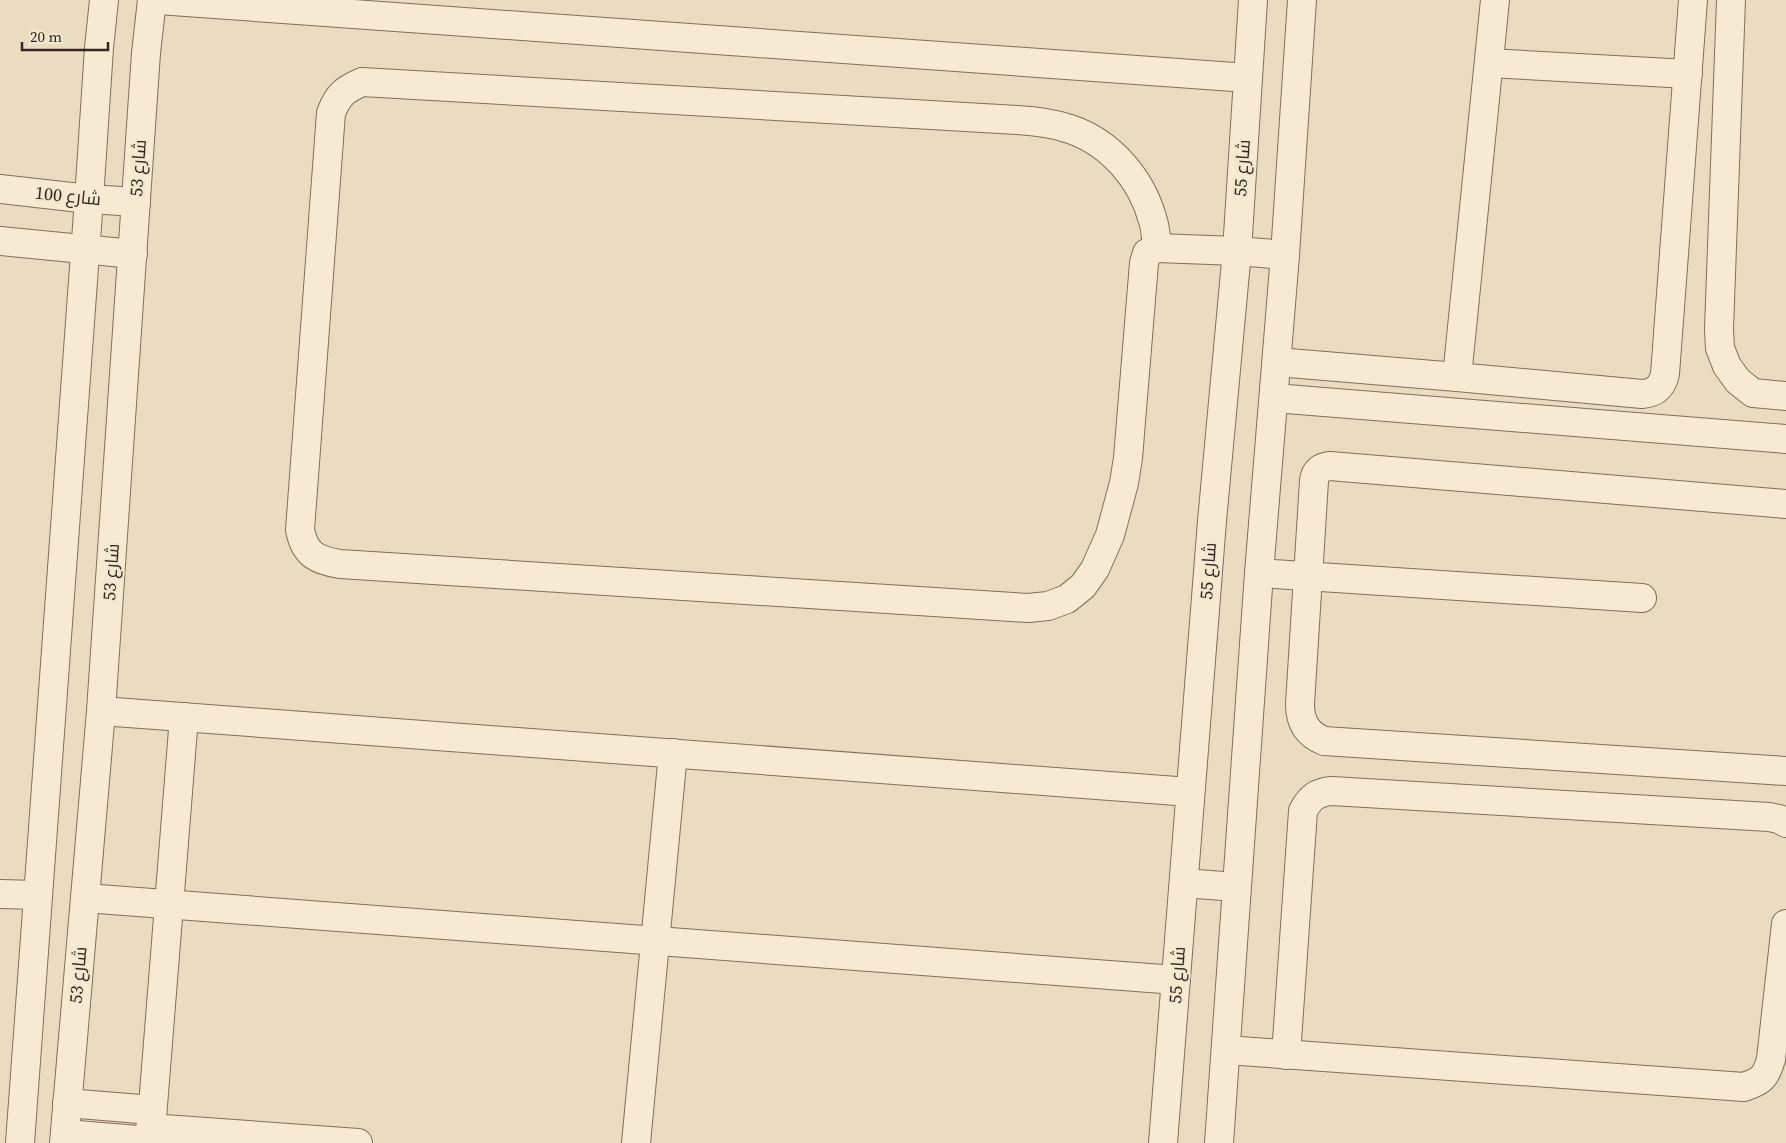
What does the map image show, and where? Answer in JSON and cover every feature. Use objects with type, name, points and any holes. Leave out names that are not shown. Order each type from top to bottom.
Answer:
[{"type":"lane","points":[[20,1143],[104,0]]},
{"type":"lane","name":"شارع 53","points":[[64,1138],[101,711],[146,53],[152,0]]},
{"type":"lane","points":[[158,0],[1248,78]]},
{"type":"lane","name":"شارع 55","points":[[1163,1143],[1212,521],[1237,251],[1253,0]]},
{"type":"lane","points":[[1219,1143],[1236,887],[1285,255],[1302,0]]},
{"type":"lane","points":[[1457,377],[1495,0]]},
{"type":"lane","points":[[1277,362],[1642,394],[1649,393],[1660,386],[1665,374],[1693,0]]},
{"type":"lane","points":[[1731,0],[1720,348],[1727,366],[1738,381],[1753,393],[1786,396]]},
{"type":"lane","points":[[1489,63],[1688,74]]},
{"type":"lane","points":[[1157,248],[1154,222],[1145,197],[1132,175],[1114,155],[1093,140],[1069,128],[1044,122],[362,82],[348,88],[337,99],[331,113],[300,530],[303,544],[312,555],[325,562],[340,564],[1028,608],[1048,606],[1067,599],[1083,586],[1099,561],[1115,517],[1128,458],[1144,263],[1147,253],[1157,248],[1285,255]]},
{"type":"lane","name":"شارع 100","points":[[0,189],[136,202]]},
{"type":"lane","points":[[0,240],[132,254]]},
{"type":"lane","points":[[1274,398],[1786,439]]},
{"type":"lane","points":[[1786,504],[1326,466],[1318,470],[1314,477],[1300,714],[1308,731],[1324,741],[1786,771]]},
{"type":"lane","points":[[1260,573],[1642,598]]},
{"type":"lane","points":[[101,711],[1190,792]]},
{"type":"lane","points":[[150,1130],[184,717]]},
{"type":"lane","points":[[636,1143],[673,754]]},
{"type":"lane","points":[[1286,1055],[1304,811],[1308,802],[1314,796],[1323,792],[1352,792],[1769,817],[1779,819],[1786,824]]},
{"type":"lane","points":[[1184,883],[1236,887]]},
{"type":"lane","points":[[0,894],[37,895]]},
{"type":"lane","points":[[85,898],[168,906],[1176,980]]},
{"type":"lane","points":[[1226,1050],[1744,1087],[1757,1082],[1767,1072],[1771,1059],[1786,924]]},
{"type":"lane","points":[[67,1103],[150,1130]]},
{"type":"lane","points":[[64,1138],[150,1130],[358,1143]]}]
